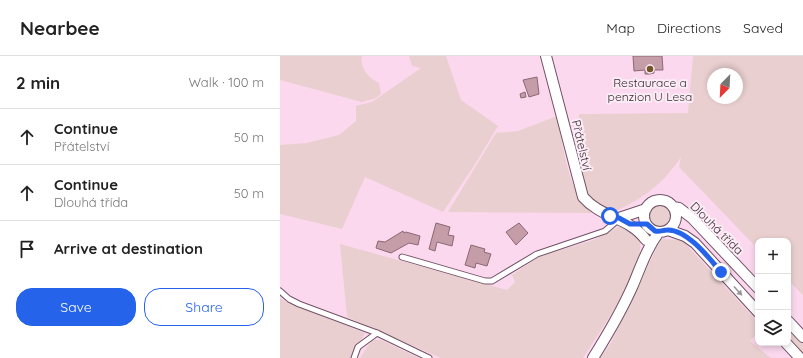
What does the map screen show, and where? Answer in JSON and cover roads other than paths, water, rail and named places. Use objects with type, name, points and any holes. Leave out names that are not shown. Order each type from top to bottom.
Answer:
[{"type":"street","name":"Přátelství","points":[[546,56],[580,192],[588,203],[595,209],[610,216],[619,218],[638,229],[647,244]]},
{"type":"street","points":[[593,358],[613,326],[633,285],[647,244],[648,226],[644,216],[646,209],[650,204],[658,200],[664,201],[673,207],[676,217],[675,222],[647,244]]},
{"type":"street","name":"Dlouhá třída","points":[[673,207],[679,208],[692,218],[755,285]]},
{"type":"street","points":[[619,218],[646,209]]},
{"type":"street","name":"Přátelství","points":[[630,224],[648,226],[663,231]]},
{"type":"street","points":[[663,231],[686,236],[695,243],[756,310]]},
{"type":"street","points":[[791,324],[803,337]]},
{"type":"street","points":[[789,346],[800,358]]},
{"type":"lane","points":[[402,257],[485,281],[492,281],[537,254],[601,233],[619,218]]},
{"type":"lane","points":[[280,291],[289,299],[299,304],[377,333],[429,358]]},
{"type":"lane","points":[[354,358],[358,347],[377,333]]},
{"type":"place","name":"Restaurace a penzion U Lesa","points":[[650,69]]}]
